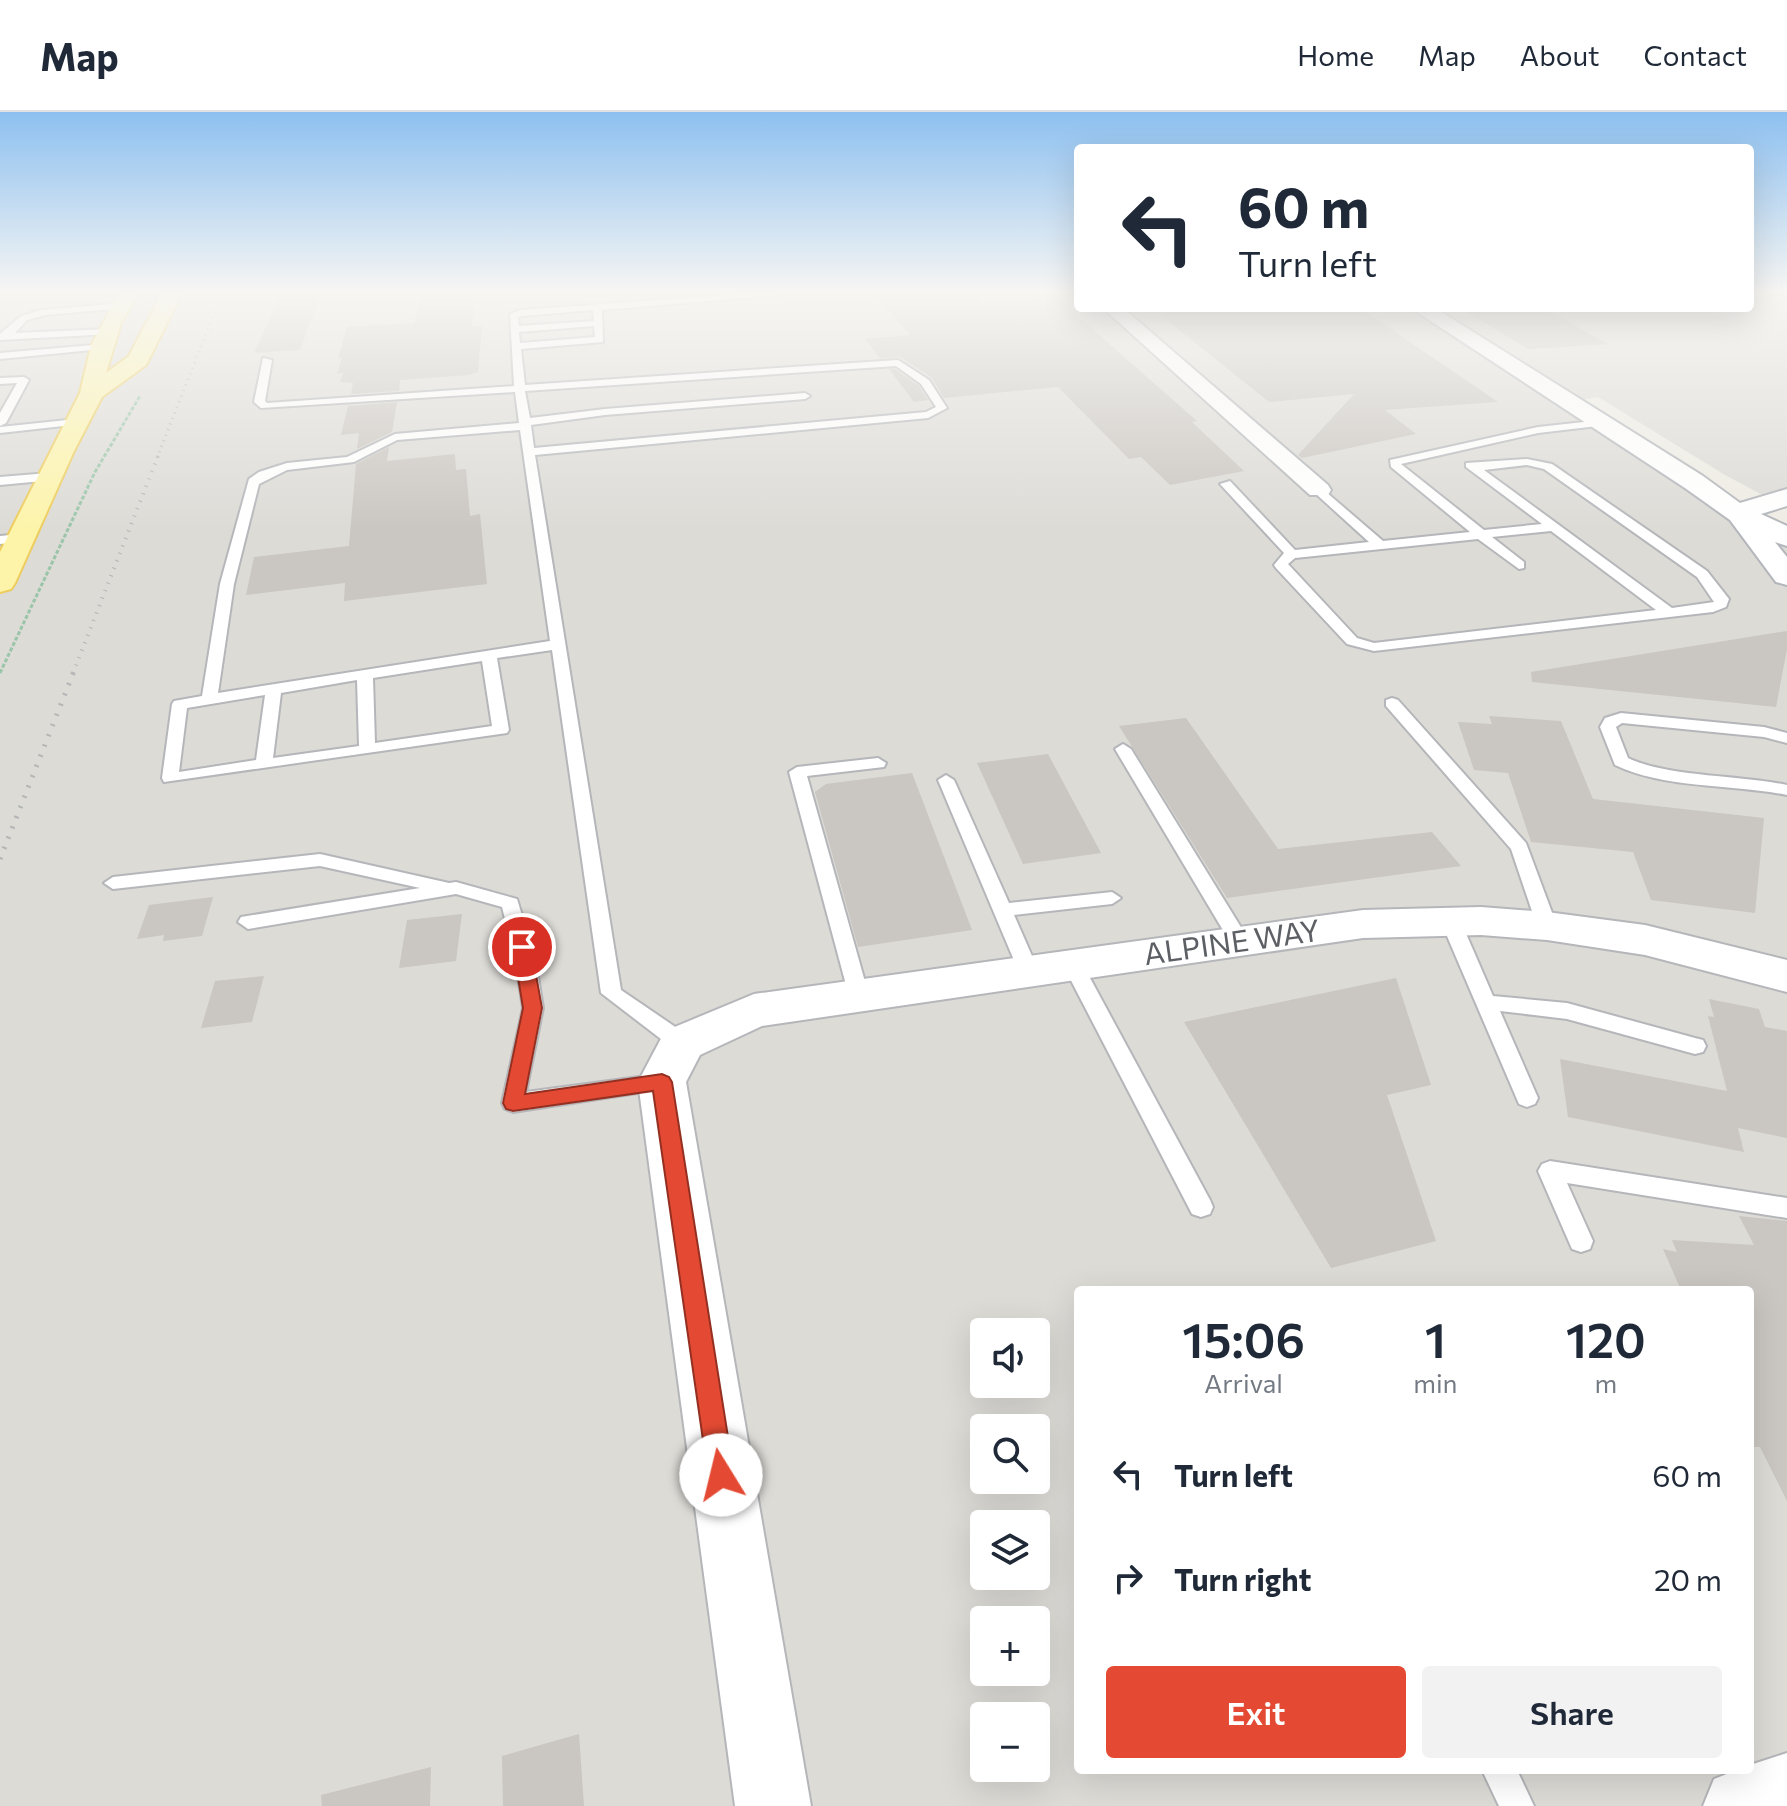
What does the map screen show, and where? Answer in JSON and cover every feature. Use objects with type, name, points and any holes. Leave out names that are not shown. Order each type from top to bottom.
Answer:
[{"type":"main road","points":[[0,583],[11,539],[49,477],[92,393],[95,372]]},
{"type":"main road","points":[[92,393],[121,372]]},
{"type":"street","points":[[1185,372],[1319,490]]},
{"type":"street","points":[[1522,372],[1736,513],[1787,537]]},
{"type":"street","points":[[1736,513],[1787,497]]},
{"type":"street","points":[[1736,513],[1787,515]]},
{"type":"street","points":[[1736,513],[1787,576]]},
{"type":"street","name":"ALPINE WAY","points":[[672,1063],[754,1011],[1363,924],[1451,922],[1547,926],[1645,940],[1787,976]]},
{"type":"street","points":[[672,1063],[773,1806]]},
{"type":"street","points":[[1741,1806],[1787,1790]]},
{"type":"lane","points":[[265,372],[259,402],[265,406],[776,372]]},
{"type":"lane","points":[[113,883],[320,860],[510,903],[525,958],[533,1008],[513,1103],[672,1063],[611,993],[518,372]]},
{"type":"lane","points":[[530,452],[928,415],[942,408],[940,396],[915,372]]},
{"type":"lane","points":[[0,381],[24,380],[0,423]]},
{"type":"lane","points":[[209,700],[227,584],[253,482],[260,476],[297,465],[346,461],[383,440],[395,437],[526,424],[605,412],[805,396]]},
{"type":"lane","points":[[0,430],[77,422]]},
{"type":"lane","points":[[1519,565],[1395,465],[1398,459],[1538,430],[1602,423]]},
{"type":"lane","points":[[1447,448],[1669,613]]},
{"type":"lane","points":[[1473,467],[1527,462],[1548,466],[1702,574],[1722,599],[1721,604],[1713,608],[1362,646],[1352,641],[1281,565],[1285,557],[1292,554],[1553,527]]},
{"type":"lane","points":[[0,481],[49,477]]},
{"type":"lane","points":[[1226,484],[1292,554]]},
{"type":"lane","points":[[1319,490],[1380,545]]},
{"type":"lane","points":[[489,655],[501,730],[170,778],[180,704],[209,700],[274,689],[365,675],[489,655],[560,644]]},
{"type":"lane","points":[[365,675],[367,749]]},
{"type":"lane","points":[[264,764],[274,689]]},
{"type":"lane","points":[[1392,703],[1520,847],[1547,926]]},
{"type":"lane","points":[[1787,738],[1764,732],[1621,718],[1611,721],[1608,727],[1621,761],[1644,772],[1748,782],[1787,790]]},
{"type":"lane","points":[[1123,749],[1240,942]]},
{"type":"lane","points":[[859,996],[797,772],[878,763]]},
{"type":"lane","points":[[946,780],[1029,972]]},
{"type":"lane","points":[[248,922],[452,889]]},
{"type":"lane","points":[[1002,910],[1112,898]]},
{"type":"lane","points":[[1451,922],[1527,1098]]},
{"type":"lane","points":[[1073,965],[1201,1207]]},
{"type":"lane","points":[[1484,1002],[1567,1011],[1695,1046]]},
{"type":"lane","points":[[1581,1241],[1550,1171],[1787,1208]]},
{"type":"lane","points":[[1501,1774],[1517,1806]]},
{"type":"path","points":[[0,673],[95,472],[144,389]]},
{"type":"shaded area","points":[[0,372],[1787,372],[1787,508],[1725,475],[1598,397],[1571,402],[1787,546],[1787,1806],[0,1806]]},
{"type":"building","points":[[338,372],[478,372],[400,380],[399,391],[351,394],[353,383],[340,382],[343,373]]},
{"type":"building","points":[[891,372],[899,372],[919,386],[928,400],[914,402]]},
{"type":"building","points":[[923,372],[1141,372],[1197,421],[1192,422],[1244,471],[1170,485],[1141,457],[1129,459],[1058,387],[944,398],[931,377]]},
{"type":"building","points":[[1232,372],[1454,372],[1498,402],[1385,410],[1416,434],[1302,458],[1298,455],[1354,394],[1269,402]]},
{"type":"building","points":[[397,402],[392,432],[357,449],[359,433],[341,435],[348,406]]},
{"type":"building","points":[[389,447],[387,461],[455,454],[456,470],[466,469],[470,516],[480,514],[487,584],[344,601],[345,583],[246,595],[254,557],[349,546],[356,464]]},
{"type":"building","points":[[1787,631],[1787,649],[1776,707],[1532,682],[1531,672]]},
{"type":"building","points":[[1489,716],[1561,721],[1593,799],[1764,818],[1755,913],[1651,900],[1633,852],[1531,842],[1508,773],[1474,770],[1458,722],[1492,724]]},
{"type":"building","points":[[1186,718],[1278,849],[1432,832],[1461,866],[1227,898],[1119,726]]},
{"type":"building","points":[[1048,754],[1101,853],[1023,864],[977,763]]},
{"type":"building","points":[[912,773],[972,930],[858,947],[815,792],[826,784]]},
{"type":"building","points":[[213,897],[202,936],[163,941],[164,935],[137,939],[149,905]]},
{"type":"building","points":[[462,914],[456,961],[399,968],[407,920]]},
{"type":"building","points":[[264,976],[252,1022],[201,1028],[215,981]]},
{"type":"building","points":[[1396,978],[1431,1085],[1387,1095],[1436,1241],[1331,1268],[1184,1022]]},
{"type":"building","points":[[1709,999],[1759,1009],[1765,1027],[1787,1031],[1787,1138],[1738,1128],[1744,1152],[1568,1117],[1560,1059],[1727,1091],[1708,1016],[1714,1017]]},
{"type":"building","points":[[1739,1216],[1787,1221],[1787,1501],[1760,1447],[1754,1447],[1754,1286],[1679,1286],[1663,1249],[1677,1252],[1672,1240],[1754,1245]]},
{"type":"building","points":[[579,1734],[584,1806],[503,1806],[502,1756]]},
{"type":"building","points":[[431,1767],[430,1806],[322,1806],[321,1795]]},
{"type":"railway","points":[[157,458],[191,372]]},
{"type":"railway","points":[[73,673],[158,456]]},
{"type":"railway","points":[[0,859],[74,671]]},
{"type":"route","points":[[522,947],[533,1008],[513,1103],[662,1082],[721,1475]]}]
